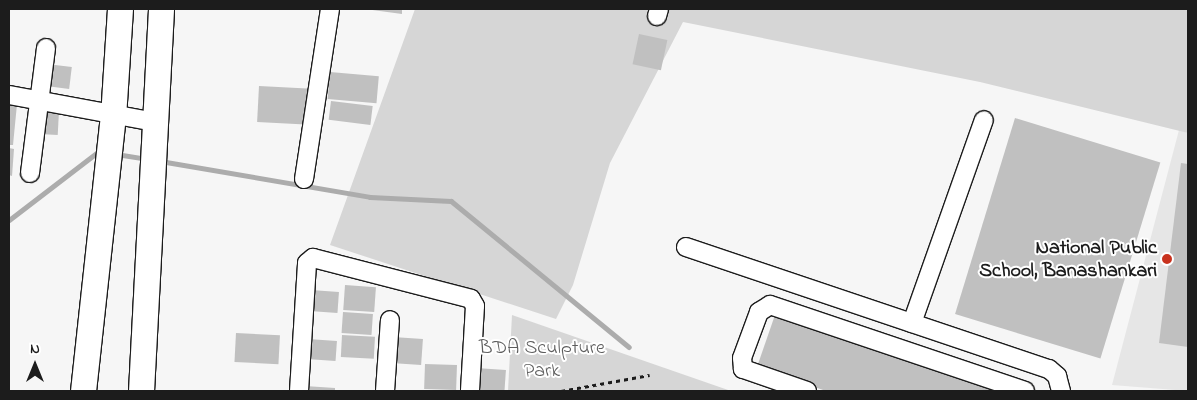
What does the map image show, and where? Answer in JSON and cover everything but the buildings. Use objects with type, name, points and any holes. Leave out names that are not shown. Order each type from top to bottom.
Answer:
[{"type":"main road","points":[[84,391],[113,117],[120,9]]},
{"type":"main road","points":[[141,391],[152,149],[161,9]]},
{"type":"street","points":[[304,179],[330,9]]},
{"type":"street","points":[[30,173],[46,48]]},
{"type":"street","points":[[9,95],[113,117],[154,122]]},
{"type":"street","points":[[912,322],[984,120]]},
{"type":"street","points":[[686,247],[1049,369],[1057,376],[1061,391]]},
{"type":"street","points":[[300,391],[307,263],[313,258],[471,299],[475,306],[470,391]]},
{"type":"street","points":[[807,391],[743,369],[742,358],[758,312],[770,305],[1025,391]]},
{"type":"street","points":[[849,331],[858,306]]},
{"type":"street","points":[[385,391],[390,320]]},
{"type":"path","points":[[561,391],[650,375]]},
{"type":"shaded area","name":"National Public School, Banashankari","points":[[1179,130],[1188,133],[1188,391],[1112,385]]},
{"type":"green space","points":[[415,9],[1188,9],[1188,133],[980,82],[683,22],[610,163],[573,285],[556,319],[330,245]]},
{"type":"green space","name":"BDA Sculpture Park","points":[[512,315],[731,391],[508,391]]},
{"type":"waterway","points":[[9,220],[99,151],[102,151]]},
{"type":"waterway","points":[[116,154],[147,159]]},
{"type":"waterway","points":[[160,161],[370,197],[451,201],[629,347]]},
{"type":"place","name":"National Public School, Banashankari","points":[[1167,259]]}]
